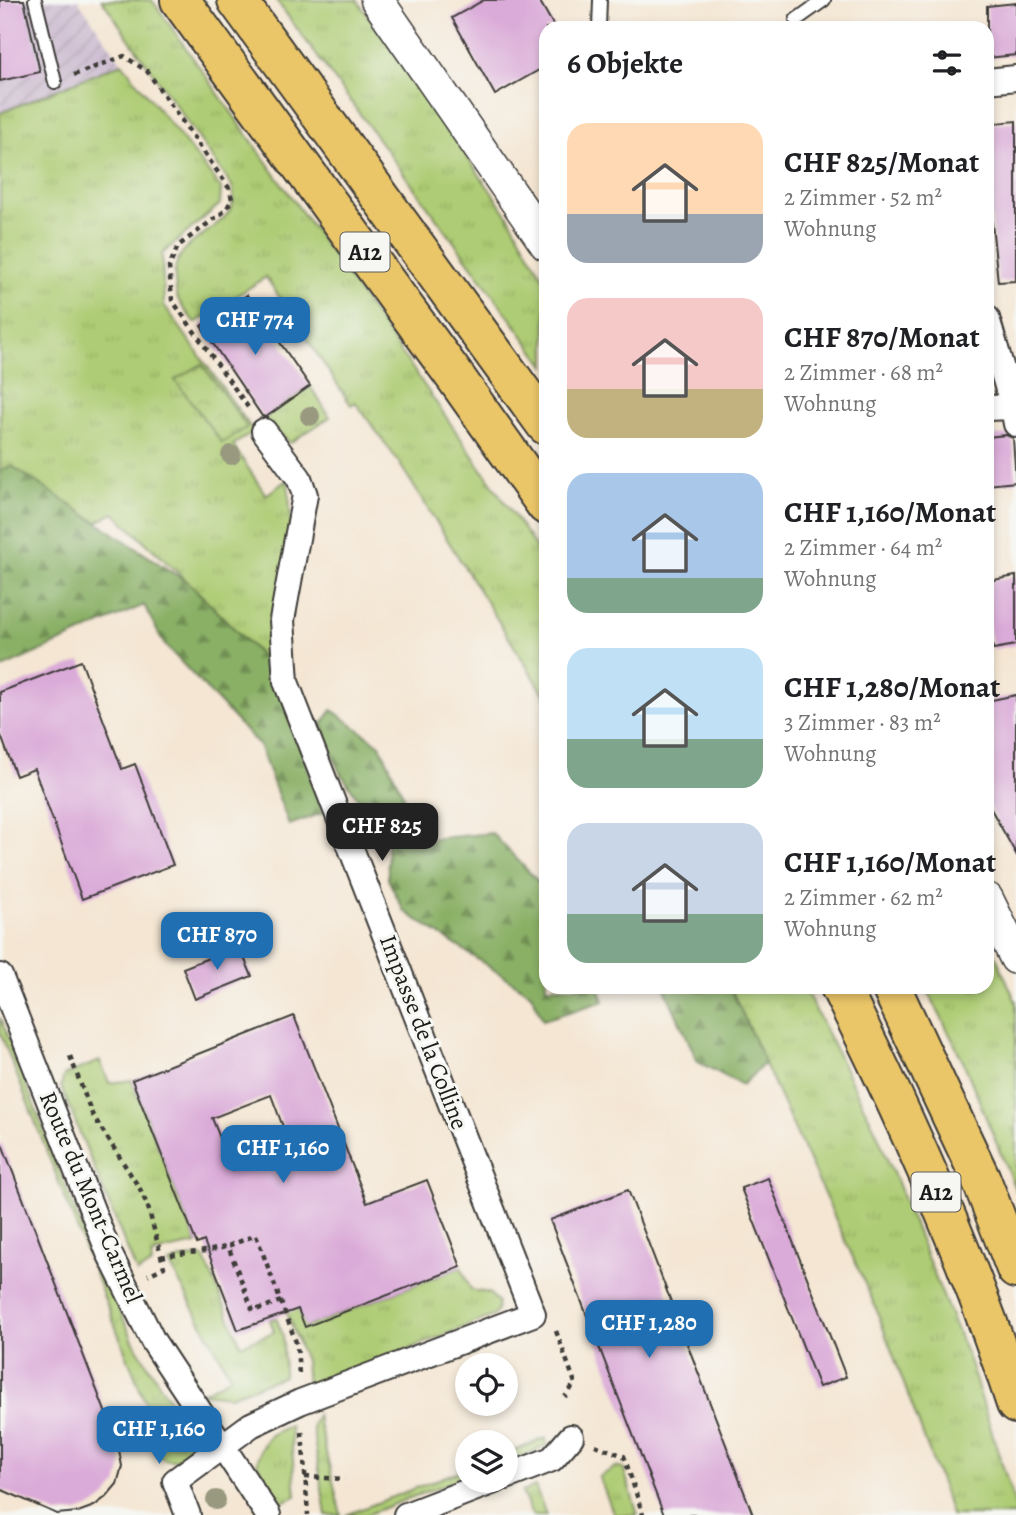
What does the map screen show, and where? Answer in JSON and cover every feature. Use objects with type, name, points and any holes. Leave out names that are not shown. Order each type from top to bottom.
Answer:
[{"type":"highway","name":"A12","points":[[180,0],[457,378],[539,495]]},
{"type":"highway","name":"A12","points":[[237,0],[539,415]]},
{"type":"highway","name":"A12","points":[[844,994],[904,1117],[938,1196],[986,1318],[1016,1404]]},
{"type":"highway","name":"A12","points":[[894,994],[981,1179],[1016,1269]]},
{"type":"street","points":[[377,0],[539,234]]},
{"type":"street","points":[[994,80],[1016,78]]},
{"type":"street","points":[[994,342],[1015,412],[994,409]]},
{"type":"street","name":"Impasse de la Colline","points":[[264,431],[299,478],[304,495],[282,621],[286,682],[533,1314]]},
{"type":"street","points":[[994,913],[1016,958]]},
{"type":"street","name":"Route du Mont-Carmel","points":[[0,976],[109,1253],[153,1340],[268,1515]]},
{"type":"street","points":[[188,1515],[175,1481],[251,1424],[300,1402],[533,1314]]},
{"type":"street","points":[[518,1472],[552,1459],[571,1437]]},
{"type":"street","points":[[406,1515],[463,1493]]},
{"type":"lane","points":[[36,0],[55,82]]},
{"type":"lane","points":[[599,21],[600,0]]},
{"type":"lane","points":[[796,20],[824,0]]},
{"type":"path","points":[[55,82],[124,56],[147,71],[229,188],[232,199],[226,210],[178,246],[169,267],[172,300],[264,431]]},
{"type":"path","points":[[70,1056],[92,1114],[140,1189],[148,1207],[164,1267],[126,1286]]},
{"type":"path","points":[[161,1257],[186,1252],[211,1252],[228,1245],[256,1235],[281,1301],[253,1311],[228,1245]]},
{"type":"path","points":[[533,1314],[551,1318],[575,1383],[565,1397]]},
{"type":"path","points":[[571,1437],[624,1457],[643,1515]]},
{"type":"path","points":[[304,1477],[345,1479]]},
{"type":"shaded area","points":[[0,0],[78,0],[122,63],[0,114]]},
{"type":"green space","points":[[102,0],[152,0],[539,552],[539,686],[398,461],[355,402],[351,405],[266,277],[195,323],[181,304],[176,291],[176,264],[194,241],[228,213],[233,201],[232,186]]},
{"type":"green space","points":[[276,0],[357,0],[509,217],[539,271],[539,357]]},
{"type":"green space","points":[[122,63],[221,188],[220,204],[162,254],[164,305],[254,432],[233,445],[266,495],[288,479],[291,524],[273,668],[190,584],[114,513],[0,573],[0,113]]},
{"type":"green space","points":[[202,364],[247,427],[222,443],[175,380]]},
{"type":"green space","points":[[310,386],[330,417],[290,443],[264,418]]},
{"type":"green space","points":[[12,466],[190,584],[273,668],[323,813],[289,825],[259,745],[164,644],[144,605],[0,669],[0,470]]},
{"type":"green space","points":[[332,710],[380,745],[420,840],[492,833],[539,883],[539,994],[602,994],[604,1001],[543,1020],[531,994],[404,911],[388,879],[387,842],[338,769],[322,724]]},
{"type":"green space","points":[[994,953],[1016,1002],[1016,1191],[963,1061],[930,994],[994,994]]},
{"type":"green space","points":[[667,994],[733,994],[765,1063],[742,1085],[698,1062]]},
{"type":"green space","points":[[733,994],[808,994],[876,1131],[970,1363],[1016,1515],[951,1515],[875,1306]]},
{"type":"green space","points":[[0,1017],[88,1244],[136,1346],[192,1437],[189,1450],[179,1460],[165,1460],[155,1452],[146,1429],[154,1425],[0,1032]]},
{"type":"green space","points":[[100,1061],[109,1083],[132,1080],[197,1244],[151,1256],[152,1264],[137,1273],[61,1087],[64,1075]]},
{"type":"green space","points":[[204,1257],[241,1345],[274,1332],[270,1320],[276,1318],[283,1335],[284,1376],[230,1396],[202,1393],[231,1377],[169,1263],[184,1258]]},
{"type":"green space","points":[[461,1267],[471,1290],[489,1293],[498,1302],[493,1316],[307,1389],[305,1361],[273,1276],[282,1268],[306,1327]]},
{"type":"green space","points":[[317,1415],[341,1515],[326,1515],[312,1426]]},
{"type":"green space","points":[[290,1426],[296,1496],[281,1503],[257,1464],[267,1439]]},
{"type":"green space","points":[[546,1438],[547,1446],[518,1457],[518,1449]]},
{"type":"green space","points":[[616,1467],[623,1468],[638,1515],[614,1515],[599,1477]]},
{"type":"green space","points":[[455,1473],[455,1481],[366,1515],[346,1515]]},
{"type":"green space","points":[[535,1486],[546,1515],[532,1515],[522,1492]]},
{"type":"building","points":[[0,0],[24,0],[40,72],[0,81]]},
{"type":"building","points":[[484,0],[539,0],[551,21],[539,21],[539,70],[495,95],[452,18]]},
{"type":"building","points":[[1016,3],[1016,55],[994,57],[994,21],[987,21],[987,6]]},
{"type":"building","points":[[1016,121],[1016,281],[998,282],[994,243],[994,123]]},
{"type":"building","points":[[247,295],[310,386],[266,417],[262,416],[201,326]]},
{"type":"building","points":[[1006,435],[1013,438],[1016,482],[994,484],[994,436]]},
{"type":"building","points":[[1016,576],[1016,645],[994,649],[994,580]]},
{"type":"building","points":[[81,661],[122,769],[135,764],[173,865],[82,899],[34,769],[16,776],[0,733],[0,692]]},
{"type":"building","points":[[1016,695],[1016,854],[994,815],[994,700]]},
{"type":"building","points":[[239,946],[252,976],[195,999],[183,968]]},
{"type":"building","points":[[294,1016],[367,1203],[427,1180],[461,1267],[305,1327],[298,1309],[238,1330],[204,1241],[197,1244],[132,1080]],"holes":[[[271,1095],[291,1148],[233,1170],[212,1118]]]},
{"type":"building","points":[[0,1144],[118,1445],[122,1466],[117,1484],[94,1506],[78,1512],[57,1514],[0,1489]]},
{"type":"building","points":[[768,1178],[846,1377],[819,1387],[741,1188]]},
{"type":"building","points":[[628,1190],[753,1515],[664,1515],[550,1220]]}]
